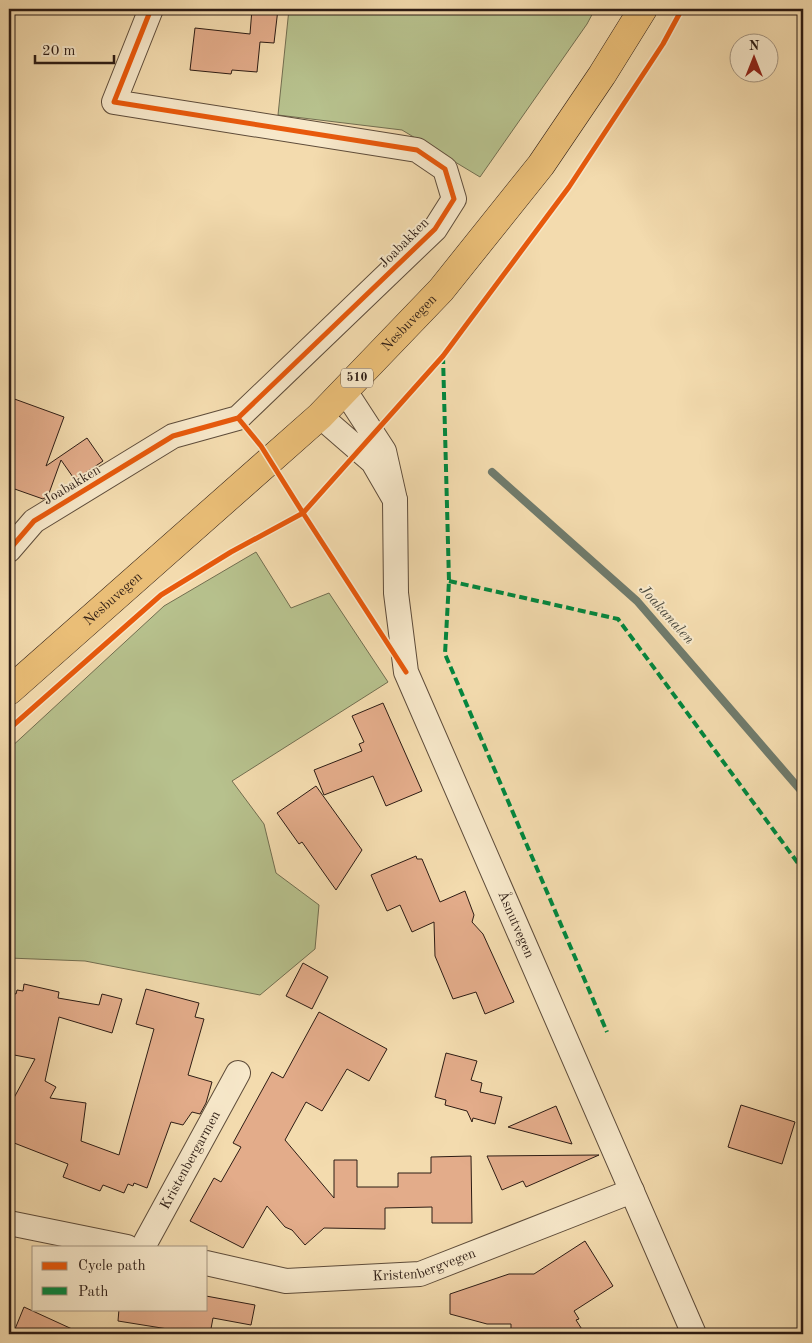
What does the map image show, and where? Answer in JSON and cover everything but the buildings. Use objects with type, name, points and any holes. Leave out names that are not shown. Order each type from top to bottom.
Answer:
[{"type":"main road","name":"Nesbuvegen","points":[[9,691],[320,416],[441,290],[542,165],[643,9]]},
{"type":"street","name":"Joabakken","points":[[9,550],[34,521],[174,436],[238,418],[435,229],[454,199],[445,169],[416,150],[114,102],[151,9]]},
{"type":"street","name":"Åsnutvegen","points":[[345,390],[384,451],[395,500],[396,593],[406,672],[694,1334]]},
{"type":"street","name":"Åsnutvegen","points":[[320,416],[373,462],[395,500]]},
{"type":"street","name":"Kristenbergarmen","points":[[144,1246],[238,1073]]},
{"type":"street","name":"Kristenbergvegen","points":[[208,1263],[286,1280],[420,1274],[632,1191]]},
{"type":"street","points":[[9,1223],[123,1246]]},
{"type":"green space","points":[[289,9],[595,9],[587,24],[480,177],[402,130],[278,115]]},
{"type":"green space","points":[[256,552],[291,608],[329,593],[388,682],[232,781],[264,824],[276,873],[319,905],[315,949],[260,995],[85,961],[9,958],[9,749],[164,606]]},
{"type":"waterway","name":"Joakanalen","points":[[492,472],[637,601],[803,793]]},
{"type":"marked path","points":[[443,356],[449,581],[445,654],[607,1032]]},
{"type":"marked path","points":[[449,581],[618,619],[803,870]]},
{"type":"cycle path","points":[[9,550],[34,521],[173,436],[238,418],[435,229],[454,199],[445,169],[417,150],[114,102],[151,9]]},
{"type":"cycle path","points":[[238,418],[261,446],[303,513],[443,356],[569,187],[663,44],[682,9]]},
{"type":"cycle path","points":[[9,729],[161,595],[231,552],[303,513],[406,672]]}]
